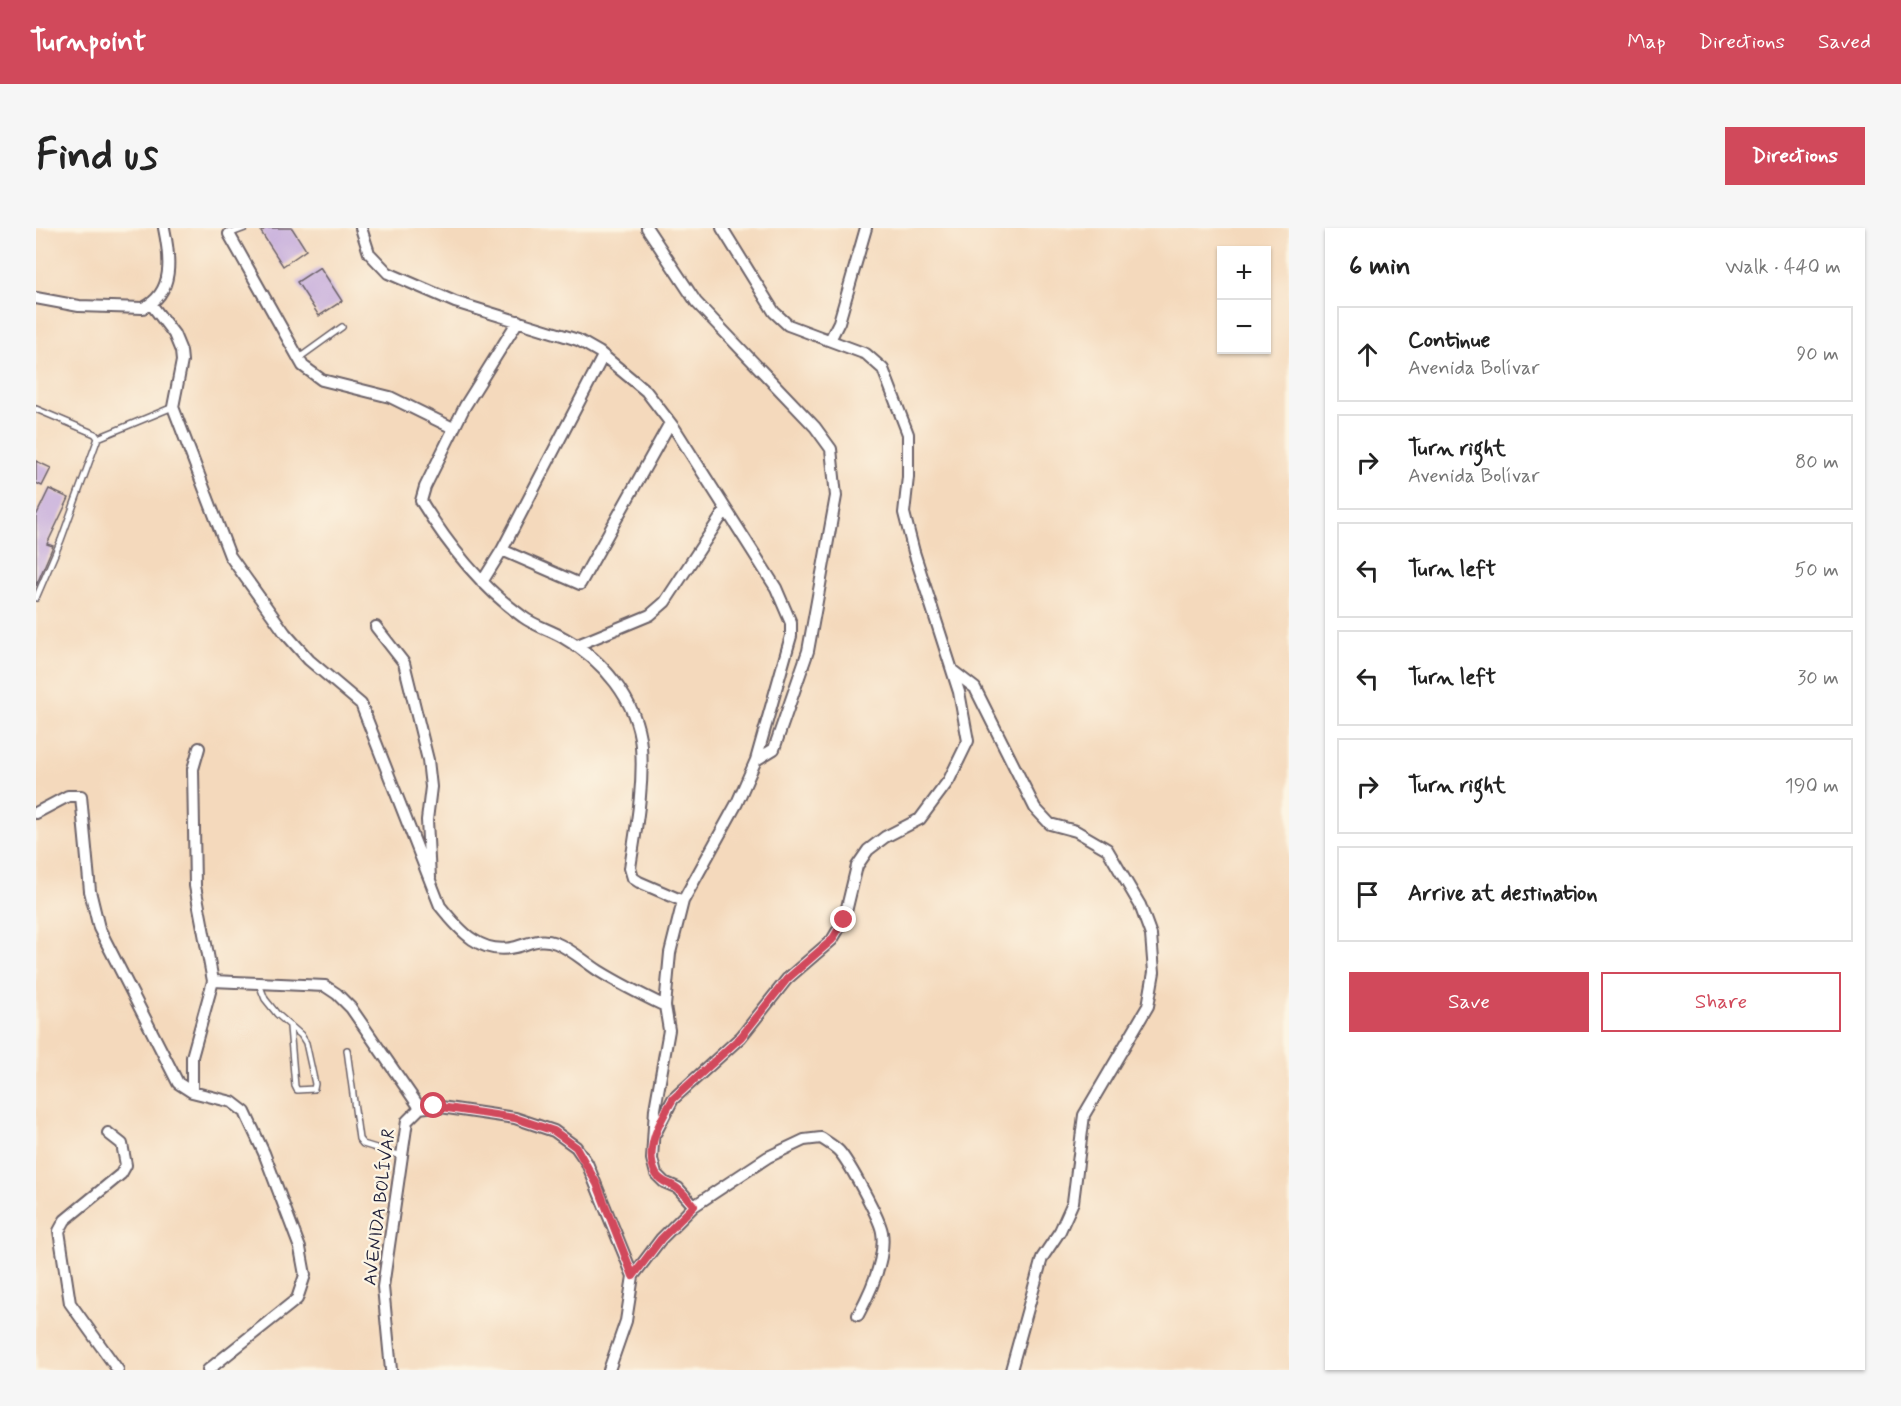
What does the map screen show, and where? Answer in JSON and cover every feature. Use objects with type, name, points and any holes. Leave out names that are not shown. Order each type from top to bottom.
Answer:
[{"type":"street","points":[[36,298],[79,306],[143,308],[151,304],[169,277],[170,255],[165,228]]},
{"type":"street","points":[[361,228],[369,253],[388,273],[455,302],[578,340],[603,356],[646,391],[670,423],[776,588],[791,623],[791,636],[756,760],[737,803],[683,901],[670,953],[665,1005],[669,1030],[654,1109],[652,1159],[656,1174],[664,1182],[678,1188],[694,1206]]},
{"type":"street","points":[[647,228],[696,302],[815,427],[831,449],[836,496],[808,651],[774,749],[756,760]]},
{"type":"street","points":[[654,1135],[673,1099],[741,1037],[787,979],[832,940],[844,920],[857,866],[868,850],[885,837],[920,819],[949,780],[968,741],[953,671],[914,552],[904,513],[908,477],[908,434],[883,369],[866,354],[788,325],[774,312],[722,228]]},
{"type":"street","points":[[830,340],[839,322],[866,228]]},
{"type":"street","points":[[230,234],[297,359],[322,380],[390,397],[453,428]]},
{"type":"street","points":[[151,304],[170,328],[181,351],[182,361],[173,407],[230,556],[293,642],[309,660],[361,704],[440,906],[461,932],[475,942],[496,950],[514,948],[542,939],[551,941],[619,983],[665,1005]]},
{"type":"street","points":[[518,321],[453,428],[421,501],[436,526],[482,582],[524,618],[575,646],[604,669],[622,692],[633,716],[641,744],[641,795],[630,868],[633,878],[683,901]]},
{"type":"street","points":[[482,582],[502,550],[603,356]]},
{"type":"street","points":[[502,550],[580,584],[670,423]]},
{"type":"street","points":[[575,646],[650,615],[665,602],[726,509]]},
{"type":"street","points":[[376,627],[404,663],[428,760],[432,787],[427,820],[431,885]]},
{"type":"street","points":[[953,671],[975,688],[1035,808],[1050,824],[1076,831],[1107,849],[1140,905],[1150,935],[1154,972],[1148,1006],[1084,1115],[1073,1202],[1060,1231],[1042,1258],[1011,1370]]},
{"type":"street","points":[[192,1092],[192,1057],[213,981],[195,886],[193,769],[199,748]]},
{"type":"street","points":[[36,813],[68,796],[81,796],[90,891],[99,928],[178,1083],[192,1092],[232,1102],[245,1112],[264,1153],[300,1248],[305,1275],[297,1299],[208,1370]]},
{"type":"street","points":[[213,981],[325,986],[337,993],[351,1008],[420,1108],[434,1106],[515,1118],[554,1131],[576,1147],[597,1184],[633,1276]]},
{"type":"street","name":"AVENIDA BOLÍVAR","points":[[391,1370],[383,1287],[407,1121],[420,1108]]},
{"type":"street","points":[[108,1133],[122,1144],[126,1165],[121,1174],[65,1220],[59,1231],[70,1303],[118,1370]]},
{"type":"street","points":[[609,1370],[626,1321],[633,1276],[661,1239],[694,1206],[768,1157],[804,1140],[821,1138],[838,1150],[851,1170],[882,1232],[879,1265],[870,1293],[858,1315]]},
{"type":"lane","points":[[230,234],[245,228]]},
{"type":"lane","points":[[297,359],[342,327]]},
{"type":"lane","points":[[36,598],[62,540],[99,438],[173,407]]},
{"type":"lane","points":[[36,409],[95,434],[99,438]]},
{"type":"lane","points":[[258,982],[265,999],[290,1027],[301,1035],[306,1044],[315,1084],[314,1089],[297,1090],[294,1086],[290,1027]]},
{"type":"lane","points":[[347,1050],[359,1139],[363,1144],[402,1156]]},
{"type":"building","points":[[266,228],[292,228],[306,250],[283,266],[261,232]]},
{"type":"building","points":[[320,267],[342,301],[319,316],[297,282]]},
{"type":"building","points":[[36,461],[51,468],[42,486],[36,483]]},
{"type":"building","points":[[49,489],[69,498],[47,544],[53,546],[36,586],[36,516]]},
{"type":"route","points":[[434,1106],[515,1118],[554,1131],[576,1147],[597,1184],[612,1228],[633,1276],[661,1239],[694,1206],[678,1188],[664,1182],[656,1174],[652,1159],[654,1135],[673,1099],[741,1037],[787,979],[832,940],[844,920]]}]
